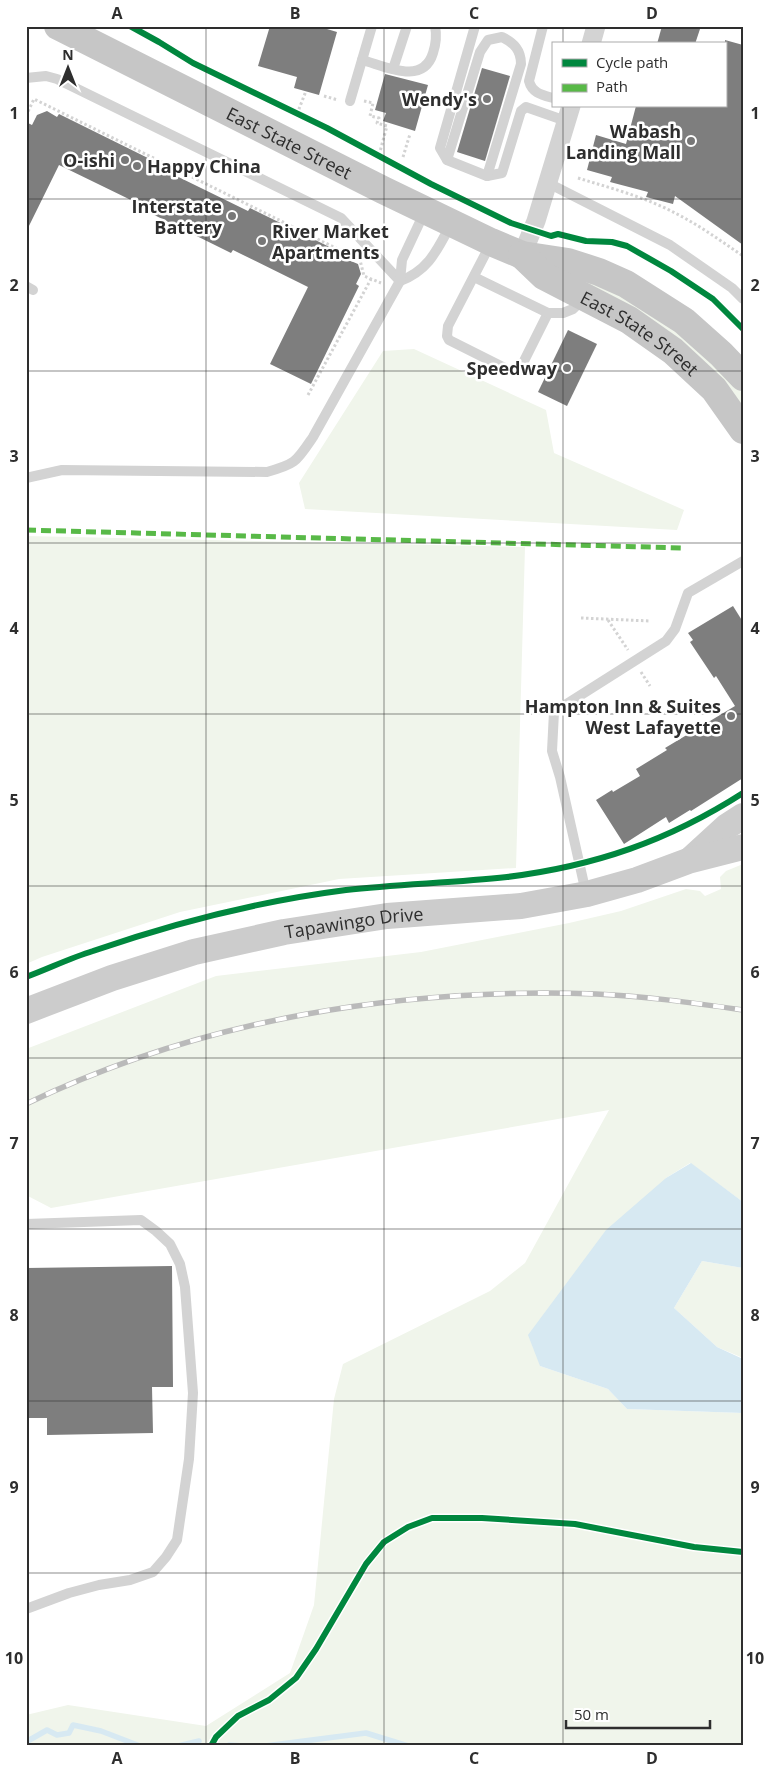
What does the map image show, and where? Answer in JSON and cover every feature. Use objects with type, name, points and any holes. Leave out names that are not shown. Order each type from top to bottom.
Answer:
[{"type":"main road","name":"East State Street","points":[[58,26],[491,242],[522,255],[568,262],[599,272],[626,284],[684,321],[721,354],[743,377]]},
{"type":"main road","points":[[98,26],[142,49],[176,86]]},
{"type":"main road","name":"East State Street","points":[[522,255],[544,276],[629,320],[673,351],[714,389],[743,430]]},
{"type":"main road","name":"Tapawingo Drive","points":[[688,861],[726,827],[743,816]]},
{"type":"main road","name":"Tapawingo Drive","points":[[26,1011],[112,978],[194,952],[284,932],[387,916],[521,906],[587,894],[637,880],[688,861],[743,847]]},
{"type":"street","points":[[592,42],[596,26]]},
{"type":"street","points":[[522,255],[536,221],[569,114]]},
{"type":"lane","points":[[350,101],[372,26]]},
{"type":"lane","points":[[393,69],[407,26]]},
{"type":"lane","points":[[362,60],[393,69],[413,72],[420,71],[431,59],[436,42],[435,26]]},
{"type":"lane","points":[[475,26],[440,148],[447,160],[487,176],[502,173],[521,110],[526,107],[569,114]]},
{"type":"lane","points":[[543,26],[529,81],[530,88],[537,94],[552,98]]},
{"type":"lane","points":[[447,160],[480,52],[488,40],[502,37],[520,51],[521,64],[487,176]]},
{"type":"lane","points":[[26,78],[46,76],[57,79],[342,218],[398,285]]},
{"type":"lane","points":[[548,183],[670,245],[732,288],[743,299]]},
{"type":"lane","points":[[26,478],[62,470],[266,472],[285,467],[298,460],[313,437],[398,285],[402,260],[426,210]]},
{"type":"lane","points":[[398,285],[414,276],[426,265],[451,223]]},
{"type":"lane","points":[[491,242],[448,326],[447,336],[449,340],[511,371],[520,369],[548,313]]},
{"type":"lane","points":[[474,277],[548,313],[563,313],[573,309],[585,297]]},
{"type":"lane","points":[[587,894],[578,864],[560,777],[552,751],[554,712],[666,641],[675,629],[688,593],[743,561]]},
{"type":"lane","points":[[26,1224],[141,1220],[170,1244],[180,1264],[185,1287],[193,1393],[189,1459],[177,1540],[166,1557],[152,1572],[130,1580],[68,1593],[26,1609]]},
{"type":"path","points":[[297,114],[306,91]]},
{"type":"path","points":[[26,116],[34,99],[360,260],[364,276],[398,285]]},
{"type":"path","points":[[365,101],[374,103],[370,116],[379,118],[377,123],[387,126],[379,155]]},
{"type":"path","points":[[288,110],[305,117]]},
{"type":"path","points":[[403,157],[410,134]]},
{"type":"path","points":[[370,151],[388,160]]},
{"type":"path","points":[[578,178],[634,195],[674,212],[710,233],[743,256]]},
{"type":"path","points":[[308,395],[371,278]]},
{"type":"path","points":[[581,618],[650,621]]},
{"type":"path","points":[[608,619],[628,652]]},
{"type":"path","points":[[640,670],[650,686]]},
{"type":"path","points":[[674,727],[681,738]]},
{"type":"shaded area","points":[[559,271],[604,286],[658,315],[725,372],[743,394],[743,410]]},
{"type":"shaded area","points":[[414,349],[546,410],[554,453],[684,510],[677,530],[305,509],[299,483],[383,351]]},
{"type":"shaded area","points":[[26,536],[525,547],[516,868],[339,879],[180,912],[42,957],[26,964]]},
{"type":"shaded area","points":[[743,864],[743,1202],[690,1163],[666,1178],[540,1366],[608,1389],[627,1409],[743,1413],[743,1746],[26,1746],[26,1715],[68,1705],[206,1726],[290,1673],[314,1605],[334,1399],[343,1364],[490,1291],[525,1263],[609,1110],[51,1208],[26,1195],[26,1049],[216,976],[421,952],[621,911],[686,889],[700,891],[705,896],[721,889],[720,877],[726,871]]},
{"type":"shaded area","points":[[691,1163],[743,1202],[743,1268],[702,1261],[674,1308],[717,1347],[743,1359],[743,1413],[627,1409],[608,1389],[540,1366],[528,1335],[606,1230],[666,1178]]},
{"type":"shaded area","points":[[702,1261],[743,1268],[743,1358],[717,1347],[674,1308]]},
{"type":"building","points":[[270,26],[317,26],[337,32],[319,95],[294,88],[297,77],[258,66]]},
{"type":"building","points":[[662,26],[689,26],[700,29],[696,42],[658,42]]},
{"type":"building","name":"Wabash Landing Mall","points":[[725,40],[743,45],[743,245],[675,196],[673,204],[646,197],[648,192],[610,182],[612,177],[587,170],[596,135],[626,144],[635,108],[726,108]]},
{"type":"building","name":"Wendy's","points":[[482,68],[510,76],[485,161],[457,152]]},
{"type":"building","points":[[385,74],[428,85],[415,131],[383,121],[386,113],[375,110]]},
{"type":"building","name":"River Market Apartments","points":[[47,111],[57,117],[59,114],[158,163],[156,166],[248,211],[250,208],[348,256],[346,259],[358,264],[361,274],[356,284],[359,286],[311,384],[270,364],[308,287],[233,250],[231,253],[134,205],[135,202],[59,165],[26,232],[26,122],[32,125],[37,115]]},
{"type":"building","name":"Speedway","points":[[568,330],[597,344],[567,406],[538,392]]},
{"type":"building","name":"Hampton Inn & Suites West Lafayette","points":[[733,606],[743,622],[743,778],[691,811],[669,823],[666,817],[624,844],[596,800],[640,776],[636,769],[667,750],[665,748],[735,706],[716,676],[714,678],[690,642],[693,640],[688,633]]},
{"type":"building","points":[[172,1266],[173,1387],[152,1387],[153,1433],[47,1435],[47,1418],[26,1418],[26,1268]]},
{"type":"waterway","points":[[26,1742],[47,1730],[57,1735],[69,1733],[73,1725],[101,1731],[140,1746]]},
{"type":"waterway","points":[[265,1746],[366,1733],[408,1746]]},
{"type":"waterway","points":[[178,1746],[199,1741]]},
{"type":"waterway","points":[[229,1745],[243,1746]]},
{"type":"railway","points":[[26,1104],[93,1075],[162,1050],[233,1030],[304,1014],[377,1003],[450,996],[523,993],[596,994],[688,1002],[743,1010]]},
{"type":"marked path","points":[[26,530],[684,548]]},
{"type":"cycle path","points":[[130,26],[193,63],[327,128],[431,184],[511,223],[551,236],[558,234],[586,241],[612,242],[627,246],[671,271],[713,299],[743,329]]},
{"type":"cycle path","points":[[26,977],[76,957],[155,931],[218,914],[282,900],[346,890],[507,877],[570,866],[630,849],[659,838],[687,825],[743,793]]},
{"type":"cycle path","points":[[211,1746],[216,1737],[238,1716],[269,1700],[296,1678],[316,1649],[366,1564],[384,1542],[408,1527],[432,1518],[482,1518],[575,1524],[694,1547],[743,1552]]},
{"type":"place","name":"Wendy's","points":[[487,99]]},
{"type":"place","name":"Wabash Landing Mall","points":[[691,141]]},
{"type":"place","name":"O-ishi","points":[[125,160]]},
{"type":"place","name":"Happy China","points":[[137,166]]},
{"type":"place","name":"Interstate Battery","points":[[232,216]]},
{"type":"place","name":"River Market Apartments","points":[[262,241]]},
{"type":"place","name":"Speedway","points":[[567,368]]},
{"type":"place","name":"Hampton Inn & Suites West Lafayette","points":[[731,716]]}]
